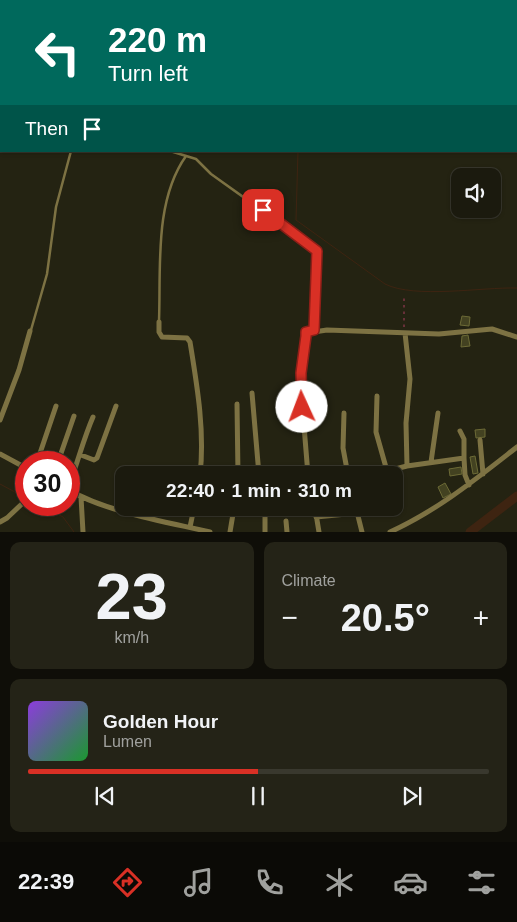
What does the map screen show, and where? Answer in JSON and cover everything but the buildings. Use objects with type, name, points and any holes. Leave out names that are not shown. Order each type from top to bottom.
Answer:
[{"type":"street","points":[[159,322],[159,332],[162,337],[187,338],[190,342],[200,425],[200,466]]},
{"type":"street","points":[[307,466],[301,373],[306,332],[314,330],[439,334],[492,329],[517,337]]},
{"type":"street","points":[[0,420],[19,370],[30,331]]},
{"type":"street","points":[[405,333],[410,370],[406,428],[407,466]]},
{"type":"street","points":[[252,393],[258,466]]},
{"type":"street","points":[[377,396],[376,432],[386,466]]},
{"type":"street","points":[[238,404],[238,466]]},
{"type":"street","points":[[41,451],[56,406]]},
{"type":"street","points":[[93,417],[81,444],[81,455],[94,460],[97,458],[116,406]]},
{"type":"street","points":[[344,413],[343,448],[346,466]]},
{"type":"street","points":[[431,462],[438,413]]},
{"type":"street","points":[[62,451],[74,416]]},
{"type":"street","points":[[460,431],[465,442],[465,475],[469,485]]},
{"type":"street","points":[[480,440],[483,474]]},
{"type":"street","points":[[390,532],[416,521],[469,485],[517,447]]},
{"type":"street","points":[[0,454],[15,462]]},
{"type":"street","points":[[403,467],[464,458]]},
{"type":"street","points":[[83,532],[81,497],[210,532]]},
{"type":"street","points":[[0,522],[15,509]]},
{"type":"street","points":[[190,527],[192,516]]},
{"type":"street","points":[[230,532],[233,516]]},
{"type":"street","points":[[265,516],[265,532]]},
{"type":"street","points":[[320,532],[316,517],[322,516]]},
{"type":"street","points":[[358,516],[362,532]]},
{"type":"street","points":[[286,521],[287,532]]},
{"type":"lane","points":[[30,331],[47,274],[56,207],[71,152]]},
{"type":"lane","points":[[173,152],[196,159],[211,174],[316,249],[314,330]]},
{"type":"lane","points":[[159,322],[165,202],[171,180],[186,156]]},
{"type":"path","points":[[404,295],[402,317],[405,333]]},
{"type":"waterway","points":[[298,152],[296,220],[385,284],[413,291],[431,292],[517,288]]},
{"type":"waterway","points":[[0,484],[15,492]]},
{"type":"waterway","points":[[470,532],[517,496]]},
{"type":"waterway","points":[[61,516],[74,532]]},
{"type":"route","points":[[263,210],[315,247],[317,251],[315,263],[314,330],[306,332],[301,373],[302,407]]}]
